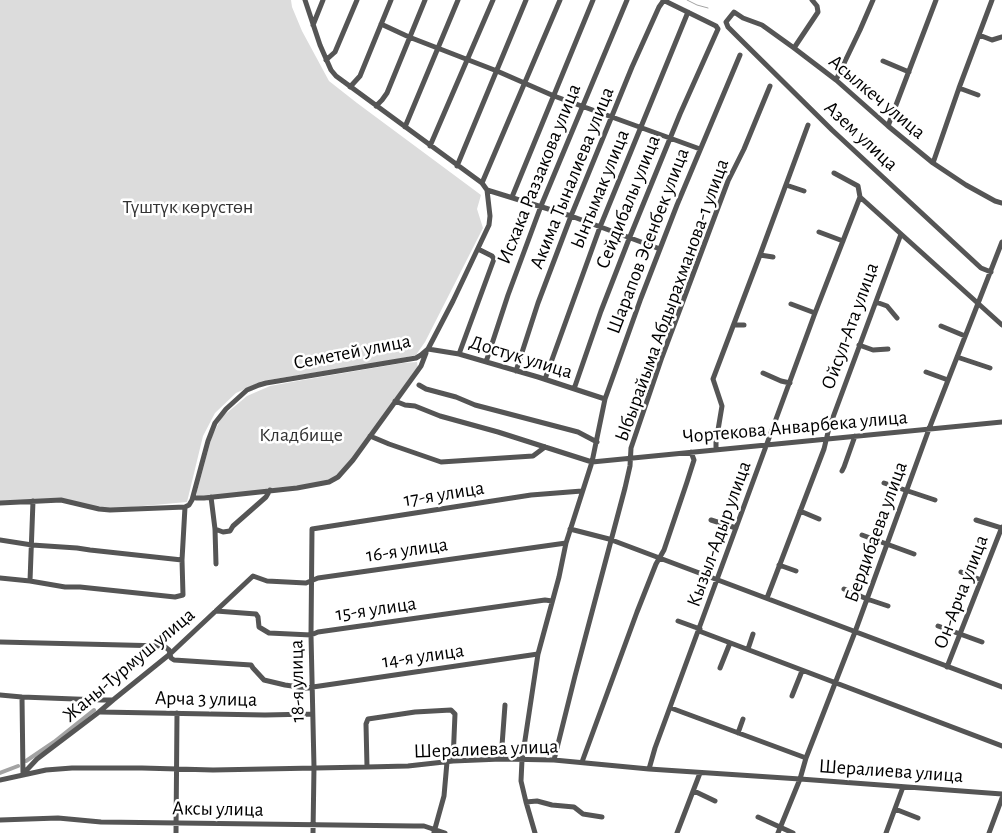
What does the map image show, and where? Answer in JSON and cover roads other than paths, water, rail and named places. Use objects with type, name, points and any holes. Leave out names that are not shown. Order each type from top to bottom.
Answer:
[{"type":"street","name":"Семетей улица","points":[[185,507],[192,500],[215,423],[226,409],[247,390],[266,383],[416,358],[427,350],[489,225],[490,216],[487,190],[482,183],[336,76],[326,60],[304,0]]},
{"type":"street","points":[[313,26],[323,0]]},
{"type":"street","points":[[326,60],[335,52],[357,0]]},
{"type":"street","points":[[350,87],[360,76],[391,0]]},
{"type":"street","points":[[376,106],[386,93],[425,0]]},
{"type":"street","points":[[405,127],[458,0]]},
{"type":"street","points":[[430,146],[493,0]]},
{"type":"street","points":[[457,166],[526,0]]},
{"type":"street","points":[[482,183],[560,0]]},
{"type":"street","points":[[512,197],[593,0]]},
{"type":"street","name":"Исхака Раззакова улица","points":[[486,362],[540,206],[627,0]]},
{"type":"street","points":[[664,0],[672,2],[688,12]]},
{"type":"street","name":"Акима Тыналиева улица","points":[[516,371],[538,303],[571,216],[632,67],[664,0]]},
{"type":"street","points":[[794,48],[818,12],[817,6],[812,0]]},
{"type":"street","points":[[836,80],[872,0]]},
{"type":"street","points":[[888,126],[936,0]]},
{"type":"street","points":[[933,162],[958,88],[992,0]]},
{"type":"street","name":"Сейдибалы улица","points":[[574,389],[601,311],[670,137],[717,30],[716,26],[688,12]]},
{"type":"street","name":"Ынтымак улица","points":[[544,379],[600,227],[688,12]]},
{"type":"street","name":"Асылкеч улица","points":[[734,12],[743,18],[762,25],[794,48],[836,80],[888,126],[933,162],[966,185],[1002,203]]},
{"type":"street","name":"Азем улица","points":[[734,12],[726,22],[728,27],[832,130],[981,268],[991,272]]},
{"type":"street","points":[[381,24],[409,37],[497,70],[554,96],[700,149]]},
{"type":"street","points":[[979,35],[992,40],[1002,37]]},
{"type":"street","name":"Шарапов Эсенбек улица","points":[[535,833],[521,781],[522,760],[538,654],[559,577],[566,543],[592,462],[605,398],[660,249],[740,56]]},
{"type":"street","points":[[883,61],[909,72]]},
{"type":"street","name":"Ыбырайыма Абдырахманова-1 улица","points":[[554,760],[625,488],[631,448],[694,269],[728,181],[744,149],[770,86]]},
{"type":"street","points":[[958,88],[978,95]]},
{"type":"street","points":[[716,449],[722,406],[713,379],[808,126]]},
{"type":"street","points":[[834,173],[858,186],[860,197],[1002,324]]},
{"type":"street","points":[[786,185],[804,191]]},
{"type":"street","points":[[487,190],[571,216],[660,249]]},
{"type":"street","name":"Кызыл-Адыр улица","points":[[649,769],[655,748],[815,313],[860,197]]},
{"type":"street","points":[[819,232],[843,241]]},
{"type":"street","name":"Ойсул-Ата улица","points":[[767,598],[824,449],[829,428],[901,234]]},
{"type":"street","name":"Бердибаева улица","points":[[779,830],[855,632],[929,429],[1002,242]]},
{"type":"street","points":[[459,354],[494,258],[478,249]]},
{"type":"street","points":[[760,255],[773,257]]},
{"type":"street","points":[[876,302],[888,306],[897,318]]},
{"type":"street","points":[[791,304],[815,313]]},
{"type":"street","points":[[734,325],[744,325]]},
{"type":"street","points":[[941,326],[965,336]]},
{"type":"street","points":[[859,345],[873,350],[888,349]]},
{"type":"street","points":[[196,498],[297,488],[329,482],[338,478],[421,366],[427,350]]},
{"type":"street","name":"Достук улица","points":[[427,350],[459,354],[605,398]]},
{"type":"street","points":[[957,357],[990,368]]},
{"type":"street","points":[[926,372],[948,380]]},
{"type":"street","points":[[763,373],[790,383]]},
{"type":"street","points":[[419,385],[475,405],[578,432],[597,442]]},
{"type":"street","points":[[395,401],[592,462]]},
{"type":"street","name":"Чортекова Анварбека улица","points":[[592,462],[1002,422]]},
{"type":"street","points":[[370,436],[441,462],[533,456],[545,447]]},
{"type":"street","points":[[842,471],[855,436]]},
{"type":"street","points":[[582,762],[637,612],[664,550],[688,482],[694,460],[691,452]]},
{"type":"street","points":[[884,482],[935,500]]},
{"type":"street","points":[[215,529],[223,532],[230,531],[233,526],[266,497],[270,490]]},
{"type":"street","name":"17-я улица","points":[[312,529],[531,495],[582,490]]},
{"type":"street","points":[[211,497],[215,529],[216,564]]},
{"type":"street","points":[[0,503],[61,500],[110,510],[185,507],[182,560],[183,595],[175,597],[66,587],[0,578]]},
{"type":"street","points":[[30,581],[33,501]]},
{"type":"street","points":[[800,511],[819,519]]},
{"type":"street","points":[[711,520],[736,528]]},
{"type":"street","points":[[976,520],[1002,528]]},
{"type":"street","name":"Он-Арча улица","points":[[947,667],[1002,528]]},
{"type":"street","name":"18-я улица","points":[[312,529],[313,833]]},
{"type":"street","points":[[570,529],[611,540],[1002,687]]},
{"type":"street","points":[[862,535],[914,554]]},
{"type":"street","points":[[0,540],[182,560]]},
{"type":"street","name":"16-я улица","points":[[252,576],[271,581],[306,582],[318,578],[566,543]]},
{"type":"street","points":[[779,565],[796,571]]},
{"type":"street","points":[[961,572],[981,580]]},
{"type":"street","name":"Жаны-Турмуш улица","points":[[23,774],[37,759],[99,712],[170,654],[252,576]]},
{"type":"street","points":[[844,588],[888,606]]},
{"type":"street","name":"15-я улица","points":[[216,611],[256,614],[261,629],[269,633],[311,635],[318,632],[545,600],[552,601]]},
{"type":"street","points":[[678,621],[802,671],[1002,746]]},
{"type":"street","points":[[938,626],[982,642]]},
{"type":"street","points":[[748,649],[753,634]]},
{"type":"street","points":[[0,642],[161,646],[167,648],[170,654]]},
{"type":"street","points":[[720,668],[730,643]]},
{"type":"street","name":"14-я улица","points":[[170,654],[174,660],[251,665],[264,680],[306,688],[538,654]]},
{"type":"street","points":[[792,696],[802,671]]},
{"type":"street","points":[[0,695],[113,700]]},
{"type":"street","points":[[22,697],[23,774]]},
{"type":"street","points":[[501,759],[505,704]]},
{"type":"street","points":[[671,708],[806,758]]},
{"type":"street","points":[[367,767],[366,724],[368,719],[415,712],[451,710],[455,714],[454,762]]},
{"type":"street","name":"Арча 3 улица","points":[[99,712],[312,714]]},
{"type":"street","points":[[176,833],[177,713]]},
{"type":"street","points":[[738,734],[743,719]]},
{"type":"street","name":"Шералиева улица","points":[[0,780],[46,770],[72,768],[213,770],[367,767],[501,759],[554,760],[700,773],[1002,794]]},
{"type":"street","points":[[434,832],[444,796],[447,762]]},
{"type":"street","points":[[678,833],[700,773]]},
{"type":"street","points":[[886,833],[903,787]]},
{"type":"street","points":[[694,791],[715,801]]},
{"type":"street","points":[[988,833],[1002,798]]},
{"type":"street","points":[[526,802],[537,801],[552,805],[574,807],[583,814],[602,817]]},
{"type":"street","points":[[896,808],[918,818]]},
{"type":"street","points":[[758,817],[779,830],[793,833]]},
{"type":"street","name":"Аксы улица","points":[[0,820],[58,818],[101,822],[424,826],[434,832],[445,833]]},
{"type":"waterway","points":[[687,0],[708,8]]},
{"type":"waterway","points":[[26,761],[54,742],[94,710]]},
{"type":"waterway","points":[[0,773],[18,766]]},
{"type":"park label","name":"Түштүк көрүстөн","points":[[188,207]]},
{"type":"park label","name":"Кладбище","points":[[301,435]]}]
